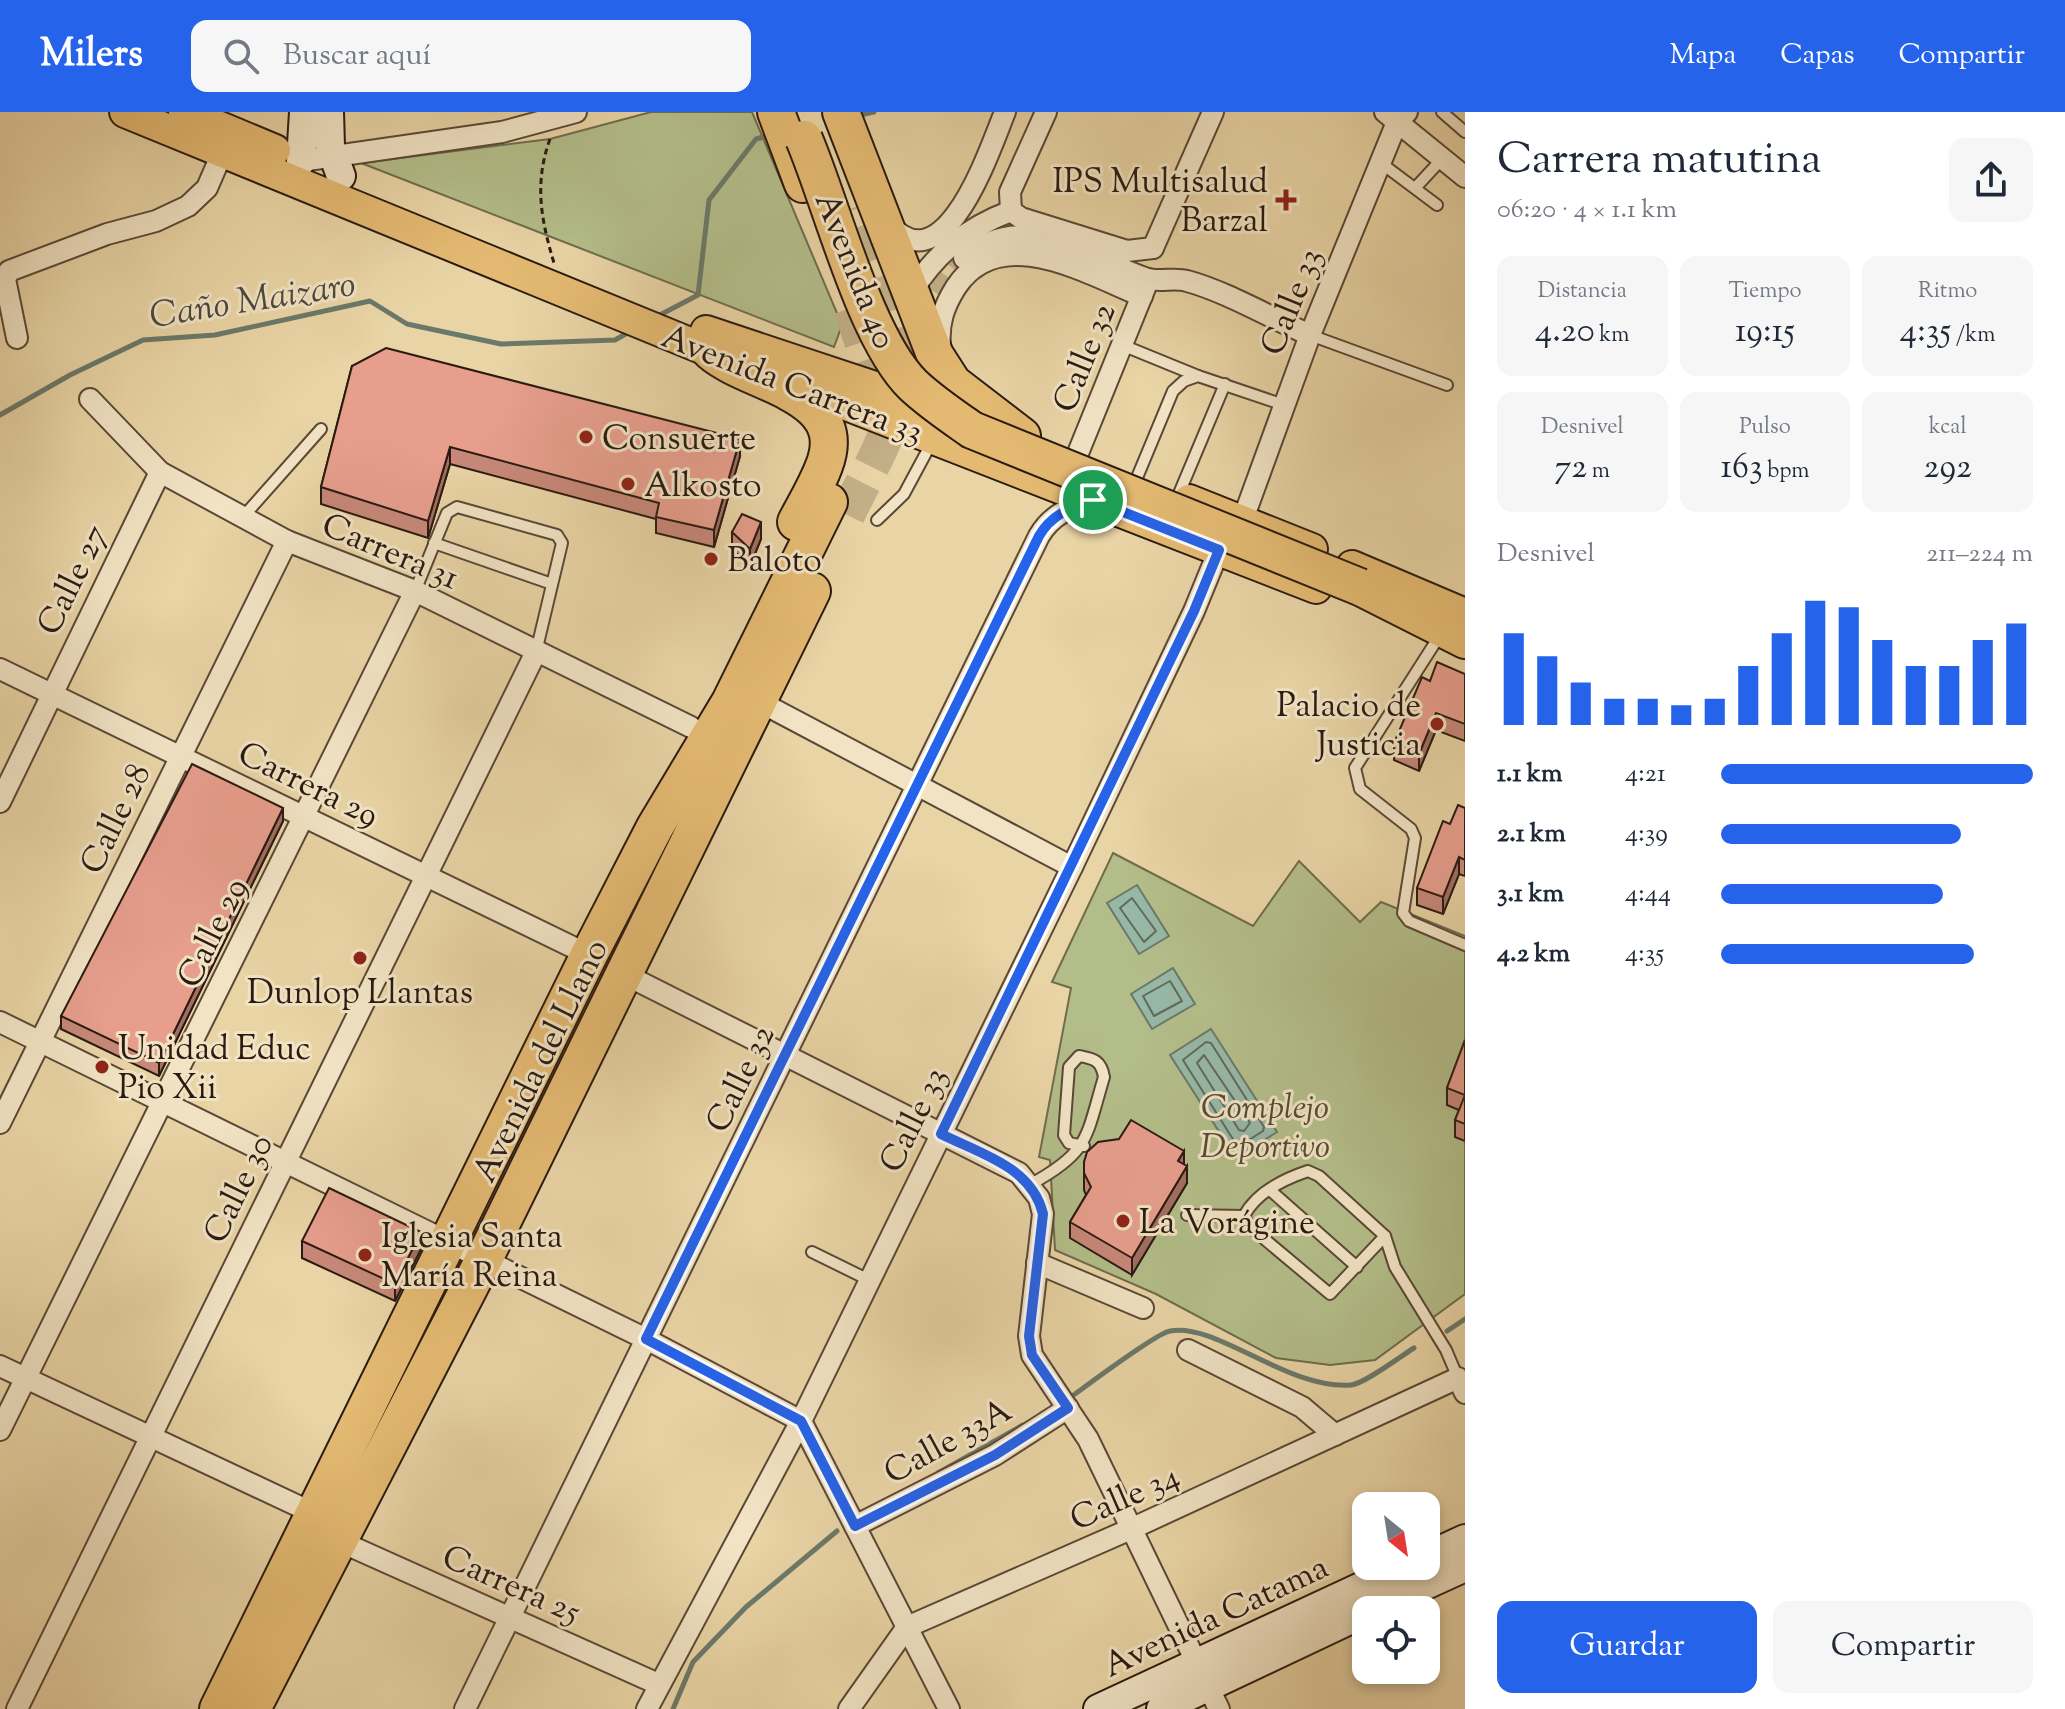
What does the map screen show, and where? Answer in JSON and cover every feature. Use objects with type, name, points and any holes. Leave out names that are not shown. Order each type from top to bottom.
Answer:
[{"type":"highway","points":[[841,112],[846,148],[868,208],[943,369],[953,383],[1022,436]]},
{"type":"highway","name":"Avenida 40","points":[[795,123],[846,148]]},
{"type":"highway","name":"Avenida 40","points":[[795,123],[818,223]]},
{"type":"highway","name":"Avenida 40","points":[[795,123],[863,295],[890,354],[939,424],[972,430],[1360,587],[1457,640]]},
{"type":"highway","points":[[655,827],[691,727],[824,467],[828,448],[822,420],[811,404],[724,364],[711,352]]},
{"type":"highway","name":"Avenida del Llano","points":[[252,1709],[484,1259],[851,512]]},
{"type":"highway","name":"Avenida del Llano","points":[[218,1709],[655,827],[851,512]]},
{"type":"main road","name":"Avenida Carrera 33","points":[[125,112],[657,320],[939,424],[1093,500],[1457,640]]},
{"type":"main road","name":"Avenida Carrera 33","points":[[184,112],[301,161],[336,165],[555,266],[711,352],[939,424],[1022,436],[1243,519],[1465,614]]},
{"type":"main road","points":[[301,161],[304,112]]},
{"type":"main road","points":[[329,112],[336,165]]},
{"type":"main road","points":[[1440,1551],[1465,1539]]},
{"type":"main road","name":"Avenida Catama","points":[[1402,1596],[1465,1567]]},
{"type":"main road","name":"Avenida Catama","points":[[1098,1709],[1207,1686],[1383,1580]]},
{"type":"main road","name":"Avenida Catama","points":[[1161,1709],[1352,1619]]},
{"type":"street","points":[[868,208],[897,232],[909,237],[928,238],[950,225],[976,180],[1005,112]]},
{"type":"street","points":[[910,294],[922,275],[952,243],[1011,202],[1046,112]]},
{"type":"street","points":[[1153,248],[1213,112]]},
{"type":"street","points":[[336,165],[502,132],[567,114]]},
{"type":"street","points":[[1396,115],[1465,177]]},
{"type":"street","name":"Calle 33","points":[[1243,519],[1310,335],[1381,163],[1396,115]]},
{"type":"street","points":[[17,338],[5,279],[9,271],[188,206],[207,188],[223,151]]},
{"type":"street","points":[[976,180],[1011,202],[1021,218],[1127,251],[1153,248]]},
{"type":"street","points":[[964,258],[998,239],[1037,236],[1145,288]]},
{"type":"street","points":[[1153,248],[1166,267],[1186,280],[1310,335]]},
{"type":"street","points":[[943,369],[938,327],[948,299],[964,276],[991,258],[1023,254],[1049,259],[1145,288],[1186,280]]},
{"type":"street","name":"Calle 32","points":[[1076,458],[1145,288]]},
{"type":"street","name":"Carrera 31","points":[[90,399],[160,472],[287,541],[415,591],[691,727]]},
{"type":"street","name":"Calle 27","points":[[0,802],[50,693],[160,472]]},
{"type":"street","name":"Calle 32","points":[[465,1709],[1043,530],[1071,507],[1093,500]]},
{"type":"street","name":"Calle 28","points":[[0,1123],[287,541]]},
{"type":"street","name":"Calle 33","points":[[647,1709],[658,1684],[756,1511],[801,1421],[1072,867],[1194,611],[1219,550]]},
{"type":"street","name":"Calle 29","points":[[0,1430],[415,591]]},
{"type":"street","name":"Calle 30","points":[[17,1709],[536,652]]},
{"type":"street","name":"Carrera 29","points":[[0,669],[589,955]]},
{"type":"street","points":[[760,702],[1072,867]]},
{"type":"street","points":[[622,973],[1019,1173],[1035,1191],[1043,1214],[1029,1336],[1032,1355],[1088,1439],[1207,1686]]},
{"type":"street","points":[[0,1022],[646,1339],[801,1421],[949,1709]]},
{"type":"street","points":[[1037,1263],[1143,1308]]},
{"type":"street","points":[[1188,1350],[1302,1407],[1335,1435]]},
{"type":"street","points":[[0,1366],[313,1513]]},
{"type":"street","name":"Calle 34","points":[[907,1627],[1335,1435],[1462,1385]]},
{"type":"street","name":"Calle 33A","points":[[855,1526],[995,1455],[1068,1408]]},
{"type":"street","name":"Carrera 25","points":[[339,1541],[658,1684]]},
{"type":"street","points":[[849,1709],[907,1627]]},
{"type":"lane","points":[[1442,112],[1465,132]]},
{"type":"lane","points":[[1416,187],[1442,159]]},
{"type":"lane","points":[[1381,163],[1437,205]]},
{"type":"lane","points":[[1310,335],[1447,385]]},
{"type":"lane","points":[[1122,345],[1198,376],[1284,405]]},
{"type":"lane","points":[[1136,480],[1173,391],[1184,381],[1198,376]]},
{"type":"lane","points":[[1178,496],[1225,384]]},
{"type":"lane","points":[[851,512],[904,494],[939,424]]},
{"type":"lane","points":[[243,517],[321,429]]},
{"type":"lane","points":[[415,591],[447,513],[457,507],[557,535],[562,543],[536,652]]},
{"type":"lane","points":[[434,543],[552,584]]},
{"type":"lane","points":[[1457,640],[1355,768],[1355,779],[1360,789],[1411,829],[1415,838],[1403,913],[1409,921],[1465,945]]},
{"type":"lane","points":[[1035,1191],[1084,1146],[1104,1077],[1102,1066],[1095,1059],[1079,1056],[1069,1067],[1064,1135],[1069,1143],[1084,1146]]},
{"type":"lane","points":[[1244,1216],[1251,1204],[1270,1190],[1308,1171],[1319,1176],[1385,1236],[1395,1267],[1462,1385]]},
{"type":"lane","points":[[1270,1190],[1357,1267]]},
{"type":"lane","points":[[1187,1215],[1244,1216]]},
{"type":"lane","points":[[1244,1216],[1250,1227],[1330,1294],[1385,1236]]},
{"type":"lane","points":[[812,1252],[869,1280]]},
{"type":"path","points":[[555,266],[540,217],[541,165],[567,114]]},
{"type":"green space","points":[[651,112],[752,112],[842,325],[834,347],[361,163],[550,139]]},
{"type":"green space","name":"Complejo Deportivo","points":[[1113,853],[1253,926],[1299,861],[1360,922],[1381,902],[1465,936],[1465,1294],[1375,1360],[1330,1365],[1276,1358],[1156,1294],[1055,1250],[1050,1160],[1039,1157],[1071,988],[1052,982]]},
{"type":"water","points":[[1137,885],[1169,936],[1139,954],[1107,903]]},
{"type":"water","points":[[1173,968],[1195,1004],[1152,1029],[1131,994]]},
{"type":"water","points":[[1211,1029],[1277,1132],[1236,1158],[1170,1055]]},
{"type":"building","name":"Alkosto","points":[[386,348],[740,439],[714,530],[656,517],[659,503],[450,447],[428,521],[321,487],[352,366]]},
{"type":"building","points":[[742,514],[761,522],[750,549],[732,532]]},
{"type":"building","name":"Palacio de Justicia","points":[[1437,662],[1465,674],[1465,724],[1436,713],[1419,754],[1394,743],[1422,677],[1430,681]]},
{"type":"building","points":[[192,764],[283,808],[159,1063],[61,1016]]},
{"type":"building","name":"Palacio de Justicia","points":[[1458,805],[1465,808],[1465,860],[1459,857],[1443,897],[1417,888],[1443,821],[1450,824]]},
{"type":"building","points":[[1465,1040],[1465,1095],[1447,1088]]},
{"type":"building","points":[[1465,1095],[1465,1124],[1455,1120]]},
{"type":"building","name":"La Vorágine","points":[[1131,1120],[1184,1151],[1178,1161],[1187,1166],[1132,1258],[1070,1222],[1091,1187],[1084,1173],[1087,1152],[1098,1142],[1119,1139]]},
{"type":"building","name":"Iglesia Santa María Reina","points":[[329,1188],[421,1232],[395,1284],[302,1241]]},
{"type":"waterway","name":"Caño Maizaro","points":[[855,116],[874,112]]},
{"type":"waterway","name":"Caño Maizaro","points":[[658,316],[698,295],[709,200],[756,139],[771,135]]},
{"type":"waterway","name":"Caño Maizaro","points":[[0,415],[70,375],[143,340],[215,335],[370,301],[407,324],[501,344],[615,340],[631,331]]},
{"type":"waterway","points":[[1447,1331],[1465,1319]]},
{"type":"waterway","points":[[1068,1399],[1136,1350],[1170,1331],[1209,1336],[1278,1368],[1327,1384],[1357,1383],[1414,1348]]},
{"type":"waterway","points":[[938,1473],[1023,1425]]},
{"type":"waterway","points":[[673,1709],[693,1662],[746,1607],[837,1531]]},
{"type":"tunnel","points":[[847,515],[887,431],[900,378],[893,312],[859,206]]},
{"type":"tunnel","points":[[901,376],[933,300],[964,258]]},
{"type":"tunnel","points":[[851,308],[871,368],[864,416]]},
{"type":"place","name":"IPS Multisalud Barzal","points":[[1286,200]]},
{"type":"place","name":"Consuerte","points":[[586,437]]},
{"type":"place","name":"Alkosto","points":[[628,484]]},
{"type":"place","name":"Baloto","points":[[711,559]]},
{"type":"place","name":"Palacio de Justicia","points":[[1437,724]]},
{"type":"place","name":"Dunlop Llantas","points":[[360,958]]},
{"type":"place","name":"Unidad Educ Pio Xii","points":[[102,1067]]},
{"type":"place","name":"La Vorágine","points":[[1123,1221]]},
{"type":"place","name":"Iglesia Santa María Reina","points":[[365,1255]]},
{"type":"route","points":[[1093,500],[1219,550],[1194,611],[941,1134],[1019,1173],[1031,1184],[1039,1198],[1043,1214],[1029,1336],[1032,1355],[1068,1408],[995,1455],[855,1526],[801,1421],[646,1339],[1039,536],[1053,518],[1071,507],[1093,500]]}]
